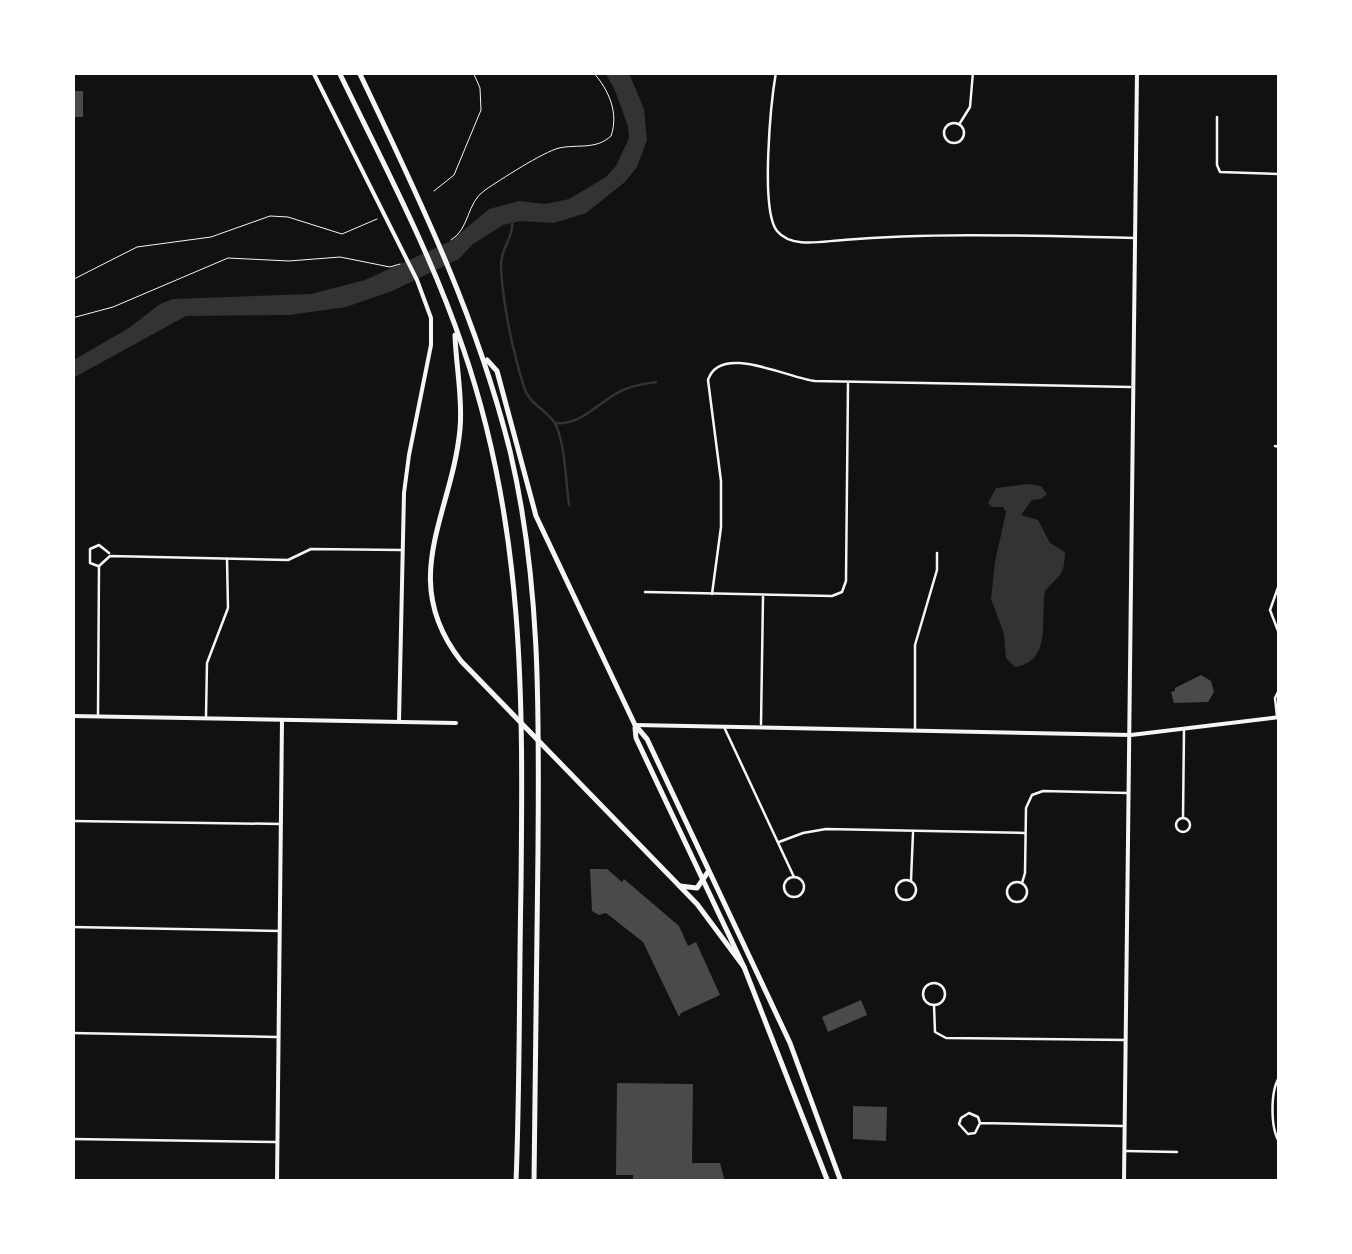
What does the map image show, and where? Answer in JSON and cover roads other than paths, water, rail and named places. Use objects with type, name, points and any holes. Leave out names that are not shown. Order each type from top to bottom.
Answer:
[{"type":"main road","points":[[338,72],[434,272],[455,328],[498,476],[518,607],[523,718],[516,1182]]},
{"type":"main road","points":[[359,72],[450,264],[484,356],[522,511],[538,642],[534,1182]]},
{"type":"main road","points":[[455,328],[460,428],[432,542],[429,583],[438,623],[451,649],[492,695],[720,930],[744,966]]},
{"type":"main road","points":[[484,356],[497,370],[536,516],[790,1043],[841,1182]]},
{"type":"main road","points":[[635,725],[636,738],[744,966],[828,1182]]},
{"type":"main road","points":[[678,885],[690,889],[704,882],[708,872]]},
{"type":"street","points":[[313,72],[417,280],[428,305],[432,332],[408,455],[399,721]]},
{"type":"street","points":[[776,72],[770,123],[769,203],[773,225],[785,238],[804,242],[911,235],[1136,238]]},
{"type":"street","points":[[959,124],[970,107],[973,72]]},
{"type":"street","points":[[1124,1182],[1137,72]]},
{"type":"street","points":[[1217,117],[1220,172],[1280,174]]},
{"type":"street","points":[[959,124],[963,136],[956,143],[949,142],[944,128],[959,124]]},
{"type":"street","points":[[712,594],[721,527],[721,481],[708,380],[711,372],[725,365],[760,365],[807,380],[1135,387]]},
{"type":"street","points":[[645,592],[832,596],[844,589],[848,382]]},
{"type":"street","points":[[100,566],[90,562],[90,548],[105,548],[110,556]]},
{"type":"street","points":[[98,716],[100,566],[110,556],[288,560],[311,549],[402,550]]},
{"type":"street","points":[[915,732],[915,645],[937,570],[937,553]]},
{"type":"street","points":[[206,717],[207,663],[228,608],[227,559]]},
{"type":"street","points":[[1280,582],[1270,610],[1280,636]]},
{"type":"street","points":[[760,729],[762,596]]},
{"type":"street","points":[[635,725],[1131,735],[1279,717],[1275,698],[1280,688]]},
{"type":"street","points":[[72,716],[456,723]]},
{"type":"street","points":[[277,1182],[282,720]]},
{"type":"street","points":[[725,728],[794,877],[803,881],[804,888],[796,897],[786,894],[784,888],[785,881],[794,877]]},
{"type":"street","points":[[1183,818],[1184,730]]},
{"type":"street","points":[[1022,883],[1026,873],[1026,803],[1038,792],[1130,792]]},
{"type":"street","points":[[72,821],[281,824]]},
{"type":"street","points":[[779,842],[826,829],[1025,832]]},
{"type":"street","points":[[910,881],[913,831]]},
{"type":"street","points":[[1015,882],[1022,883],[1027,888],[1026,898],[1018,903],[1011,901],[1007,888],[1015,882]]},
{"type":"street","points":[[72,927],[280,931]]},
{"type":"street","points":[[933,983],[945,993],[941,1003],[934,1005],[927,1003],[923,993],[933,983]]},
{"type":"street","points":[[934,1005],[936,1032],[946,1038],[1126,1040]]},
{"type":"street","points":[[72,1033],[278,1037]]},
{"type":"street","points":[[1280,1076],[1274,1086],[1274,1132],[1280,1143]]},
{"type":"street","points":[[969,1113],[978,1117],[980,1124],[972,1134],[964,1133],[959,1124],[963,1115],[969,1113]]},
{"type":"street","points":[[980,1124],[1125,1126]]},
{"type":"street","points":[[72,1139],[277,1142]]},
{"type":"street","points":[[1125,1151],[1178,1152]]},
{"type":"waterway","points":[[512,221],[501,265],[509,326],[526,393],[558,429],[569,505]]},
{"type":"waterway","points":[[555,423],[574,421],[627,388],[656,382]]}]
